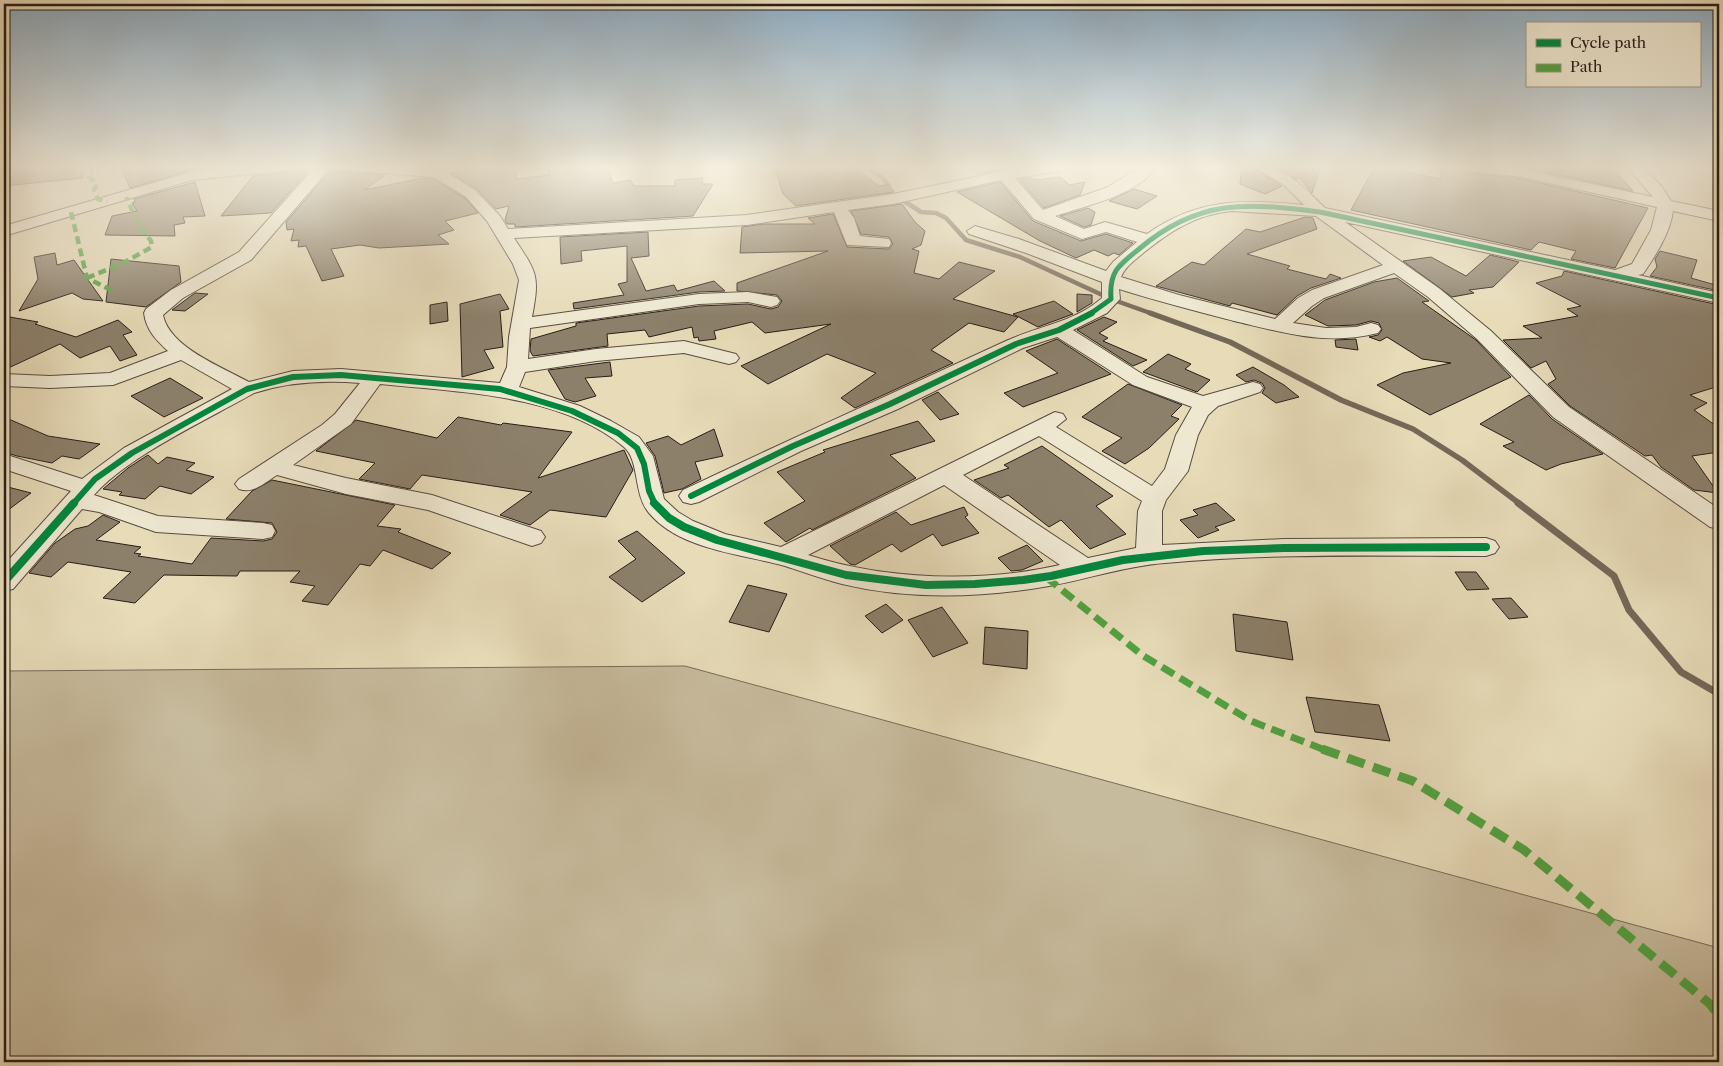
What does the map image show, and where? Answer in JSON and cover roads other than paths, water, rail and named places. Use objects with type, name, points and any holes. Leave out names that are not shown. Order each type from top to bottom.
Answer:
[{"type":"street","points":[[4,231],[54,216]]},
{"type":"street","points":[[247,389],[181,353],[152,319],[154,313],[177,294],[245,256],[280,216]]},
{"type":"street","points":[[491,216],[504,234],[528,280],[517,368],[507,391]]},
{"type":"street","points":[[504,234],[746,220],[776,216]]},
{"type":"street","points":[[844,216],[853,241],[883,243]]},
{"type":"street","points":[[1040,216],[1082,234],[1105,228],[1149,240]]},
{"type":"street","points":[[691,496],[792,446],[890,404],[1016,344],[1059,330],[1107,305],[1111,299],[1110,278],[1120,263],[1149,240],[1189,216]]},
{"type":"street","points":[[1325,216],[1434,293],[1484,335],[1561,412],[1719,522]]},
{"type":"street","points":[[1338,216],[1719,298]]},
{"type":"street","points":[[1617,275],[1633,272],[1643,262],[1658,232],[1662,216]]},
{"type":"street","points":[[975,231],[1029,247],[1110,278],[1200,307],[1279,326],[1332,334],[1348,334],[1371,329]]},
{"type":"street","points":[[1279,326],[1304,302],[1318,294],[1394,266]]},
{"type":"street","points":[[521,324],[699,299],[748,297],[771,300]]},
{"type":"street","points":[[1059,330],[1122,372],[1140,381],[1206,404]]},
{"type":"street","points":[[517,368],[596,355],[684,348],[729,358]]},
{"type":"street","points":[[4,380],[50,382],[113,379],[181,353]]},
{"type":"street","points":[[4,582],[80,494],[101,474],[132,453],[247,389],[269,381],[301,375],[375,377],[507,391],[598,422],[638,448],[642,457],[650,496],[658,508],[688,529],[718,541],[853,577],[914,584],[980,583],[1046,577],[1149,556],[1208,550],[1486,548]]},
{"type":"street","points":[[247,484],[343,419],[375,377]]},
{"type":"street","points":[[1149,556],[1149,517],[1156,498],[1176,472],[1187,435],[1199,412],[1206,404],[1223,395],[1253,388]]},
{"type":"street","points":[[783,557],[1047,423],[1156,498]]},
{"type":"street","points":[[4,461],[102,505],[156,524],[263,531]]},
{"type":"street","points":[[274,467],[346,486],[432,503],[532,537]]},
{"type":"street","points":[[946,475],[1084,568]]},
{"type":"waterway","points":[[941,216],[946,218],[966,240],[1020,257],[1111,299],[1153,314]]},
{"type":"waterway","points":[[1150,313],[1230,342],[1341,400],[1413,429],[1462,460],[1520,504]]},
{"type":"waterway","points":[[1518,503],[1614,576],[1629,610],[1681,672],[1719,694]]}]
